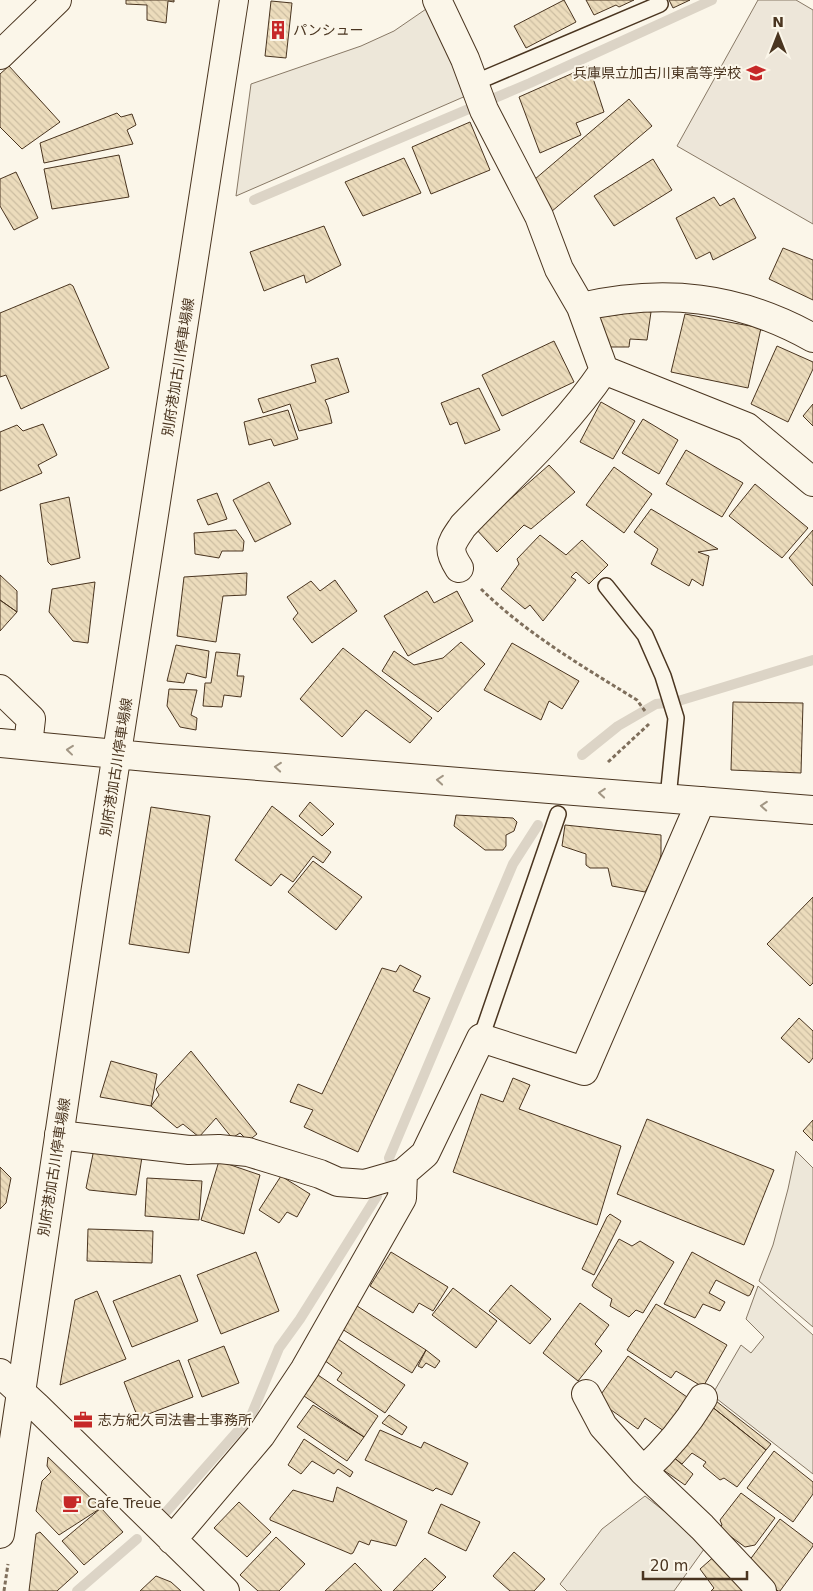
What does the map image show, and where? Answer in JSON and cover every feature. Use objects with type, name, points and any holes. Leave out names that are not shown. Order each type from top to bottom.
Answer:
[{"type":"street","points":[[0,55],[57,0]]},
{"type":"street","name":"別府港加古川停車場線","points":[[0,1534],[27,1342],[234,0]]},
{"type":"street","points":[[437,0],[465,59],[479,95],[539,216],[559,269],[581,307],[604,370],[747,427],[813,482]]},
{"type":"street","points":[[581,307],[628,298],[655,296],[710,301],[762,315],[788,325],[813,338]]},
{"type":"street","points":[[459,568],[450,550],[452,542],[462,526],[555,431],[581,402],[604,370]]},
{"type":"street","points":[[0,689],[31,719],[28,745]]},
{"type":"street","points":[[0,743],[813,810]]},
{"type":"street","points":[[59,1135],[188,1150],[219,1149],[248,1152],[320,1174],[338,1182],[365,1184],[402,1173],[425,1154],[481,1038],[584,1071],[701,801]]},
{"type":"street","points":[[172,1540],[261,1435],[305,1369],[402,1198],[402,1173]]},
{"type":"street","points":[[0,1373],[225,1591]]},
{"type":"street","points":[[586,1394],[603,1426],[643,1471],[702,1527],[762,1591]]},
{"type":"street","points":[[643,1471],[664,1452],[703,1398]]},
{"type":"lane","points":[[479,95],[660,4]]},
{"type":"lane","points":[[606,586],[645,635],[663,676],[676,718],[668,798]]},
{"type":"lane","points":[[481,1038],[558,814]]},
{"type":"path","points":[[459,568],[500,608],[526,629],[554,649],[637,700]]},
{"type":"path","points":[[604,766],[652,721]]},
{"type":"shaded area","name":"兵庫県立加古川東高等学校","points":[[758,0],[796,0],[813,10],[813,224],[677,146]]},
{"type":"shaded area","points":[[429,7],[468,95],[236,196],[251,84],[361,46],[394,31]]},
{"type":"shaded area","points":[[796,1151],[813,1168],[813,1327],[759,1281],[773,1245]]},
{"type":"shaded area","points":[[758,1286],[813,1335],[813,1474],[712,1395],[741,1345],[751,1353],[764,1337],[746,1319]]},
{"type":"shaded area","points":[[645,1496],[707,1545],[674,1591],[567,1591],[560,1584],[602,1529]]},
{"type":"building","points":[[126,0],[174,0],[174,2],[168,1],[166,23],[147,20],[147,5],[126,4]]},
{"type":"building","points":[[564,0],[576,22],[526,48],[514,26]]},
{"type":"building","points":[[586,0],[634,0],[619,7],[616,5],[594,15]]},
{"type":"building","points":[[669,0],[690,0],[673,8]]},
{"type":"building","name":"パンシュー","points":[[271,1],[292,3],[286,58],[265,56]]},
{"type":"building","points":[[9,66],[60,122],[22,149],[0,127],[0,74]]},
{"type":"building","points":[[589,66],[604,112],[576,123],[581,135],[540,153],[519,97]]},
{"type":"building","points":[[629,99],[652,126],[551,212],[528,185]]},
{"type":"building","points":[[117,113],[121,117],[132,114],[136,125],[127,130],[133,144],[44,163],[40,143]]},
{"type":"building","points":[[470,122],[490,170],[431,194],[412,147]]},
{"type":"building","points":[[119,155],[129,197],[52,209],[44,169]]},
{"type":"building","points":[[404,158],[421,193],[363,216],[345,182]]},
{"type":"building","points":[[653,159],[672,190],[614,226],[594,196]]},
{"type":"building","points":[[16,172],[38,218],[14,230],[0,206],[0,179]]},
{"type":"building","points":[[714,197],[720,206],[734,198],[756,238],[713,260],[710,252],[696,259],[676,218]]},
{"type":"building","points":[[324,226],[341,265],[306,283],[304,275],[264,291],[250,252]]},
{"type":"building","points":[[783,248],[813,260],[813,300],[769,279]]},
{"type":"building","points":[[70,284],[73,286],[109,368],[21,409],[6,375],[0,377],[0,313]]},
{"type":"building","points":[[625,308],[651,312],[647,340],[630,339],[629,347],[599,347],[590,318],[623,314]]},
{"type":"building","points":[[685,314],[761,328],[748,388],[671,372]]},
{"type":"building","points":[[554,341],[574,382],[502,416],[482,375]]},
{"type":"building","points":[[777,346],[813,362],[813,369],[788,422],[751,404]]},
{"type":"building","points":[[338,358],[349,392],[325,400],[332,423],[299,431],[290,404],[263,413],[258,399],[316,382],[311,365]]},
{"type":"building","points":[[479,388],[500,430],[465,444],[457,422],[450,425],[441,403]]},
{"type":"building","points":[[601,402],[635,421],[613,459],[580,442]]},
{"type":"building","points":[[813,404],[813,426],[803,416]]},
{"type":"building","points":[[288,410],[298,439],[274,446],[271,439],[249,445],[244,422]]},
{"type":"building","points":[[643,419],[678,440],[659,474],[622,453]]},
{"type":"building","points":[[43,424],[57,455],[38,465],[42,473],[0,491],[0,432],[17,425],[23,431]]},
{"type":"building","points":[[686,450],[743,483],[722,517],[666,484]]},
{"type":"building","points":[[549,465],[575,492],[531,529],[524,525],[497,552],[476,529]]},
{"type":"building","points":[[614,467],[652,494],[624,533],[586,505]]},
{"type":"building","points":[[269,482],[291,524],[255,542],[233,500]]},
{"type":"building","points":[[755,484],[808,528],[782,558],[729,516]]},
{"type":"building","points":[[217,493],[227,519],[208,525],[197,500]]},
{"type":"building","points":[[69,497],[80,558],[51,565],[48,562],[40,504]]},
{"type":"building","points":[[651,509],[718,549],[698,552],[709,556],[703,586],[692,579],[689,586],[651,564],[658,549],[634,532]]},
{"type":"building","points":[[236,530],[244,541],[243,551],[222,551],[219,558],[195,554],[194,533]]},
{"type":"building","points":[[813,530],[813,586],[789,558]]},
{"type":"building","points":[[540,535],[566,555],[582,540],[608,565],[589,584],[576,572],[571,577],[576,580],[543,621],[530,605],[525,609],[501,589],[519,564],[517,559]]},
{"type":"building","points":[[247,573],[246,595],[223,596],[216,642],[177,636],[184,577]]},
{"type":"building","points":[[0,575],[17,591],[17,612],[0,600]]},
{"type":"building","points":[[335,580],[357,611],[312,643],[293,619],[298,613],[287,597],[311,581],[320,591]]},
{"type":"building","points":[[95,582],[88,643],[73,641],[49,612],[52,589]]},
{"type":"building","points":[[427,591],[434,603],[457,591],[473,621],[408,656],[384,616]]},
{"type":"building","points":[[0,600],[17,612],[0,631]]},
{"type":"building","points":[[461,642],[485,664],[438,712],[382,671],[394,651],[414,665],[443,658]]},
{"type":"building","points":[[512,643],[579,681],[562,709],[549,701],[541,720],[484,690]]},
{"type":"building","points":[[176,645],[209,651],[206,678],[187,673],[184,683],[167,681]]},
{"type":"building","points":[[343,648],[432,718],[410,743],[366,710],[342,737],[300,699]]},
{"type":"building","points":[[216,652],[240,654],[237,676],[244,676],[241,697],[224,695],[222,707],[203,706],[205,683],[211,683]]},
{"type":"building","points":[[169,689],[197,690],[191,715],[197,718],[196,730],[180,727],[167,706]]},
{"type":"building","points":[[733,702],[803,703],[801,773],[731,770]]},
{"type":"building","points":[[310,802],[334,824],[322,836],[299,816]]},
{"type":"building","points":[[272,806],[331,852],[323,863],[313,856],[293,882],[281,874],[271,886],[235,860]]},
{"type":"building","points":[[151,807],[210,816],[189,953],[129,944]]},
{"type":"building","points":[[456,815],[513,818],[517,822],[514,831],[506,835],[506,846],[503,850],[485,850],[454,826]]},
{"type":"building","points":[[565,825],[661,835],[661,855],[656,873],[645,892],[612,886],[608,868],[590,868],[586,865],[586,854],[562,846]]},
{"type":"building","points":[[313,861],[362,897],[336,930],[288,892]]},
{"type":"building","points":[[813,897],[813,983],[810,986],[767,944]]},
{"type":"building","points":[[400,965],[421,976],[413,991],[430,998],[358,1152],[304,1127],[313,1110],[290,1102],[298,1084],[322,1094],[382,968],[396,972]]},
{"type":"building","points":[[799,1018],[813,1031],[813,1058],[809,1063],[781,1038]]},
{"type":"building","points":[[191,1051],[257,1134],[248,1141],[240,1133],[232,1138],[216,1118],[199,1137],[183,1124],[177,1128],[151,1106],[159,1095],[156,1089]]},
{"type":"building","points":[[111,1061],[157,1074],[151,1106],[100,1097]]},
{"type":"building","points":[[513,1078],[530,1085],[519,1109],[621,1146],[597,1225],[453,1172],[481,1094],[503,1102]]},
{"type":"building","points":[[647,1119],[774,1170],[744,1245],[617,1194]]},
{"type":"building","points":[[813,1120],[813,1141],[803,1131]]},
{"type":"building","points":[[94,1149],[142,1157],[136,1195],[89,1190],[86,1188]]},
{"type":"building","points":[[219,1161],[260,1175],[244,1234],[201,1220]]},
{"type":"building","points":[[0,1167],[11,1178],[6,1203],[0,1209]]},
{"type":"building","points":[[281,1176],[310,1194],[297,1217],[287,1212],[279,1223],[259,1210]]},
{"type":"building","points":[[147,1178],[202,1181],[199,1220],[145,1216]]},
{"type":"building","points":[[610,1214],[621,1221],[594,1275],[582,1269]]},
{"type":"building","points":[[88,1229],[153,1231],[152,1263],[87,1261]]},
{"type":"building","points":[[619,1239],[632,1246],[640,1241],[674,1262],[643,1313],[636,1310],[629,1317],[610,1306],[612,1299],[592,1285]]},
{"type":"building","points":[[256,1252],[279,1311],[221,1334],[197,1275]]},
{"type":"building","points":[[391,1252],[448,1287],[433,1311],[419,1303],[413,1313],[370,1286]]},
{"type":"building","points":[[692,1252],[754,1286],[750,1295],[748,1296],[716,1280],[709,1293],[725,1302],[720,1311],[703,1304],[695,1318],[664,1304]]},
{"type":"building","points":[[180,1275],[198,1321],[132,1347],[113,1301]]},
{"type":"building","points":[[511,1285],[551,1319],[530,1344],[489,1311]]},
{"type":"building","points":[[453,1288],[497,1321],[476,1348],[432,1315]]},
{"type":"building","points":[[97,1291],[126,1359],[60,1385],[75,1300]]},
{"type":"building","points":[[580,1303],[609,1325],[595,1344],[602,1351],[578,1381],[543,1353]]},
{"type":"building","points":[[656,1304],[727,1345],[703,1387],[676,1371],[671,1378],[627,1350]]},
{"type":"building","points":[[357,1306],[426,1350],[412,1373],[342,1329]]},
{"type":"building","points":[[335,1337],[405,1385],[385,1413],[337,1380],[342,1373],[321,1358]]},
{"type":"building","points":[[224,1346],[239,1383],[202,1397],[188,1360]]},
{"type":"building","points":[[426,1350],[440,1361],[435,1368],[426,1363],[422,1368],[418,1366]]},
{"type":"building","points":[[628,1356],[687,1397],[664,1431],[645,1418],[638,1429],[597,1400]]},
{"type":"building","points":[[179,1360],[193,1397],[138,1418],[124,1382]]},
{"type":"building","points":[[318,1375],[378,1416],[364,1437],[304,1396]]},
{"type":"building","points":[[716,1401],[771,1444],[766,1450],[711,1406]]},
{"type":"building","points":[[313,1405],[364,1437],[347,1461],[297,1427]]},
{"type":"building","points":[[711,1406],[766,1450],[737,1487],[724,1478],[720,1480],[703,1466],[706,1462],[692,1453],[682,1464],[672,1456]]},
{"type":"building","points":[[389,1415],[407,1427],[402,1435],[382,1423]]},
{"type":"building","points":[[380,1430],[421,1448],[424,1442],[468,1463],[452,1495],[436,1488],[433,1491],[365,1460]]},
{"type":"building","points":[[304,1439],[353,1472],[350,1477],[338,1469],[334,1474],[312,1461],[301,1474],[288,1465]]},
{"type":"building","points":[[774,1451],[813,1482],[813,1494],[793,1522],[747,1488]]},
{"type":"building","points":[[672,1456],[693,1474],[685,1485],[662,1469]]},
{"type":"building","points":[[48,1457],[101,1508],[59,1535],[36,1511],[42,1481],[51,1472],[47,1466]]},
{"type":"building","points":[[337,1487],[407,1521],[396,1546],[371,1540],[369,1545],[359,1541],[351,1554],[270,1520],[293,1490],[333,1502]]},
{"type":"building","points":[[741,1493],[775,1518],[755,1545],[745,1547],[719,1528],[722,1525],[720,1520]]},
{"type":"building","points":[[239,1502],[271,1532],[247,1557],[214,1528]]},
{"type":"building","points":[[441,1504],[480,1522],[466,1551],[428,1533]]},
{"type":"building","points":[[101,1508],[123,1532],[84,1565],[62,1541]]},
{"type":"building","points":[[780,1519],[813,1544],[813,1546],[780,1591],[778,1591],[749,1561]]},
{"type":"building","points":[[40,1532],[78,1572],[57,1591],[29,1591],[36,1534]]},
{"type":"building","points":[[276,1537],[305,1564],[279,1591],[258,1591],[240,1575]]},
{"type":"building","points":[[514,1552],[545,1579],[534,1591],[510,1591],[493,1576]]},
{"type":"building","points":[[717,1554],[749,1591],[711,1591],[714,1588],[700,1569]]},
{"type":"building","points":[[425,1558],[446,1577],[432,1591],[393,1591]]},
{"type":"building","points":[[355,1563],[382,1591],[325,1591]]},
{"type":"building","points":[[156,1576],[171,1582],[181,1591],[140,1591]]},
{"type":"waterway","points":[[254,200],[530,83],[712,0]]},
{"type":"waterway","points":[[582,755],[618,726],[656,704],[675,702],[813,660]]},
{"type":"waterway","points":[[389,1158],[513,864],[538,825]]},
{"type":"waterway","points":[[167,1511],[251,1416],[279,1348],[300,1319],[377,1196]]},
{"type":"waterway","points":[[77,1591],[137,1539]]},
{"type":"place","name":"パンシュー","points":[[278,30]]},
{"type":"place","name":"兵庫県立加古川東高等学校","points":[[756,73]]},
{"type":"place","name":"志方紀久司法書士事務所","points":[[83,1420]]},
{"type":"place","name":"Cafe Treue","points":[[72,1503]]}]
